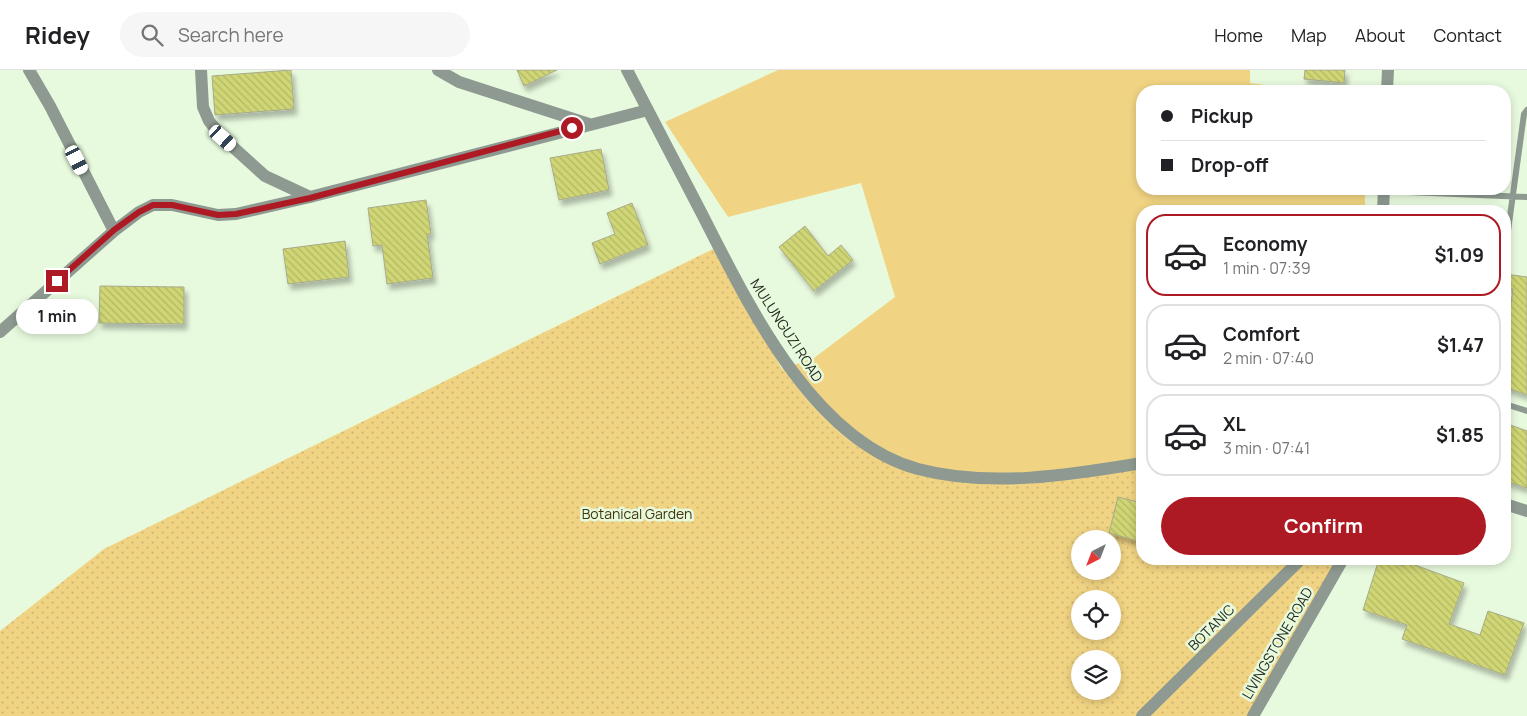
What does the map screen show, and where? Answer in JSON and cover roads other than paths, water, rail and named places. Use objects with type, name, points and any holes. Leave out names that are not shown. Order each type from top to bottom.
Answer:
[{"type":"street","points":[[29,70],[50,106],[114,230]]},
{"type":"street","points":[[201,70],[203,107],[209,121],[223,138],[265,176],[310,198]]},
{"type":"street","points":[[438,70],[459,82],[589,124]]},
{"type":"street","name":"MULUNGUZI ROAD","points":[[627,70],[724,257],[787,365],[818,403],[859,440],[896,461],[916,468],[937,473],[977,478],[1007,478],[1087,472],[1136,464]]},
{"type":"street","points":[[1387,85],[1388,70]]},
{"type":"street","points":[[0,332],[114,230],[139,212],[153,205],[172,205],[202,213],[236,214],[310,198],[648,110]]},
{"type":"street","points":[[1511,506],[1527,511]]},
{"type":"street","name":"BOTANIC","points":[[1142,716],[1294,565]]},
{"type":"street","name":"LIVINGSTONE ROAD","points":[[1253,716],[1340,565]]},
{"type":"lane","points":[[1511,205],[1524,114],[1527,110]]},
{"type":"lane","points":[[1491,195],[1527,197]]},
{"type":"lane","points":[[1511,406],[1527,410]]},
{"type":"park label","name":"Botanical Garden","points":[[637,513]]}]
